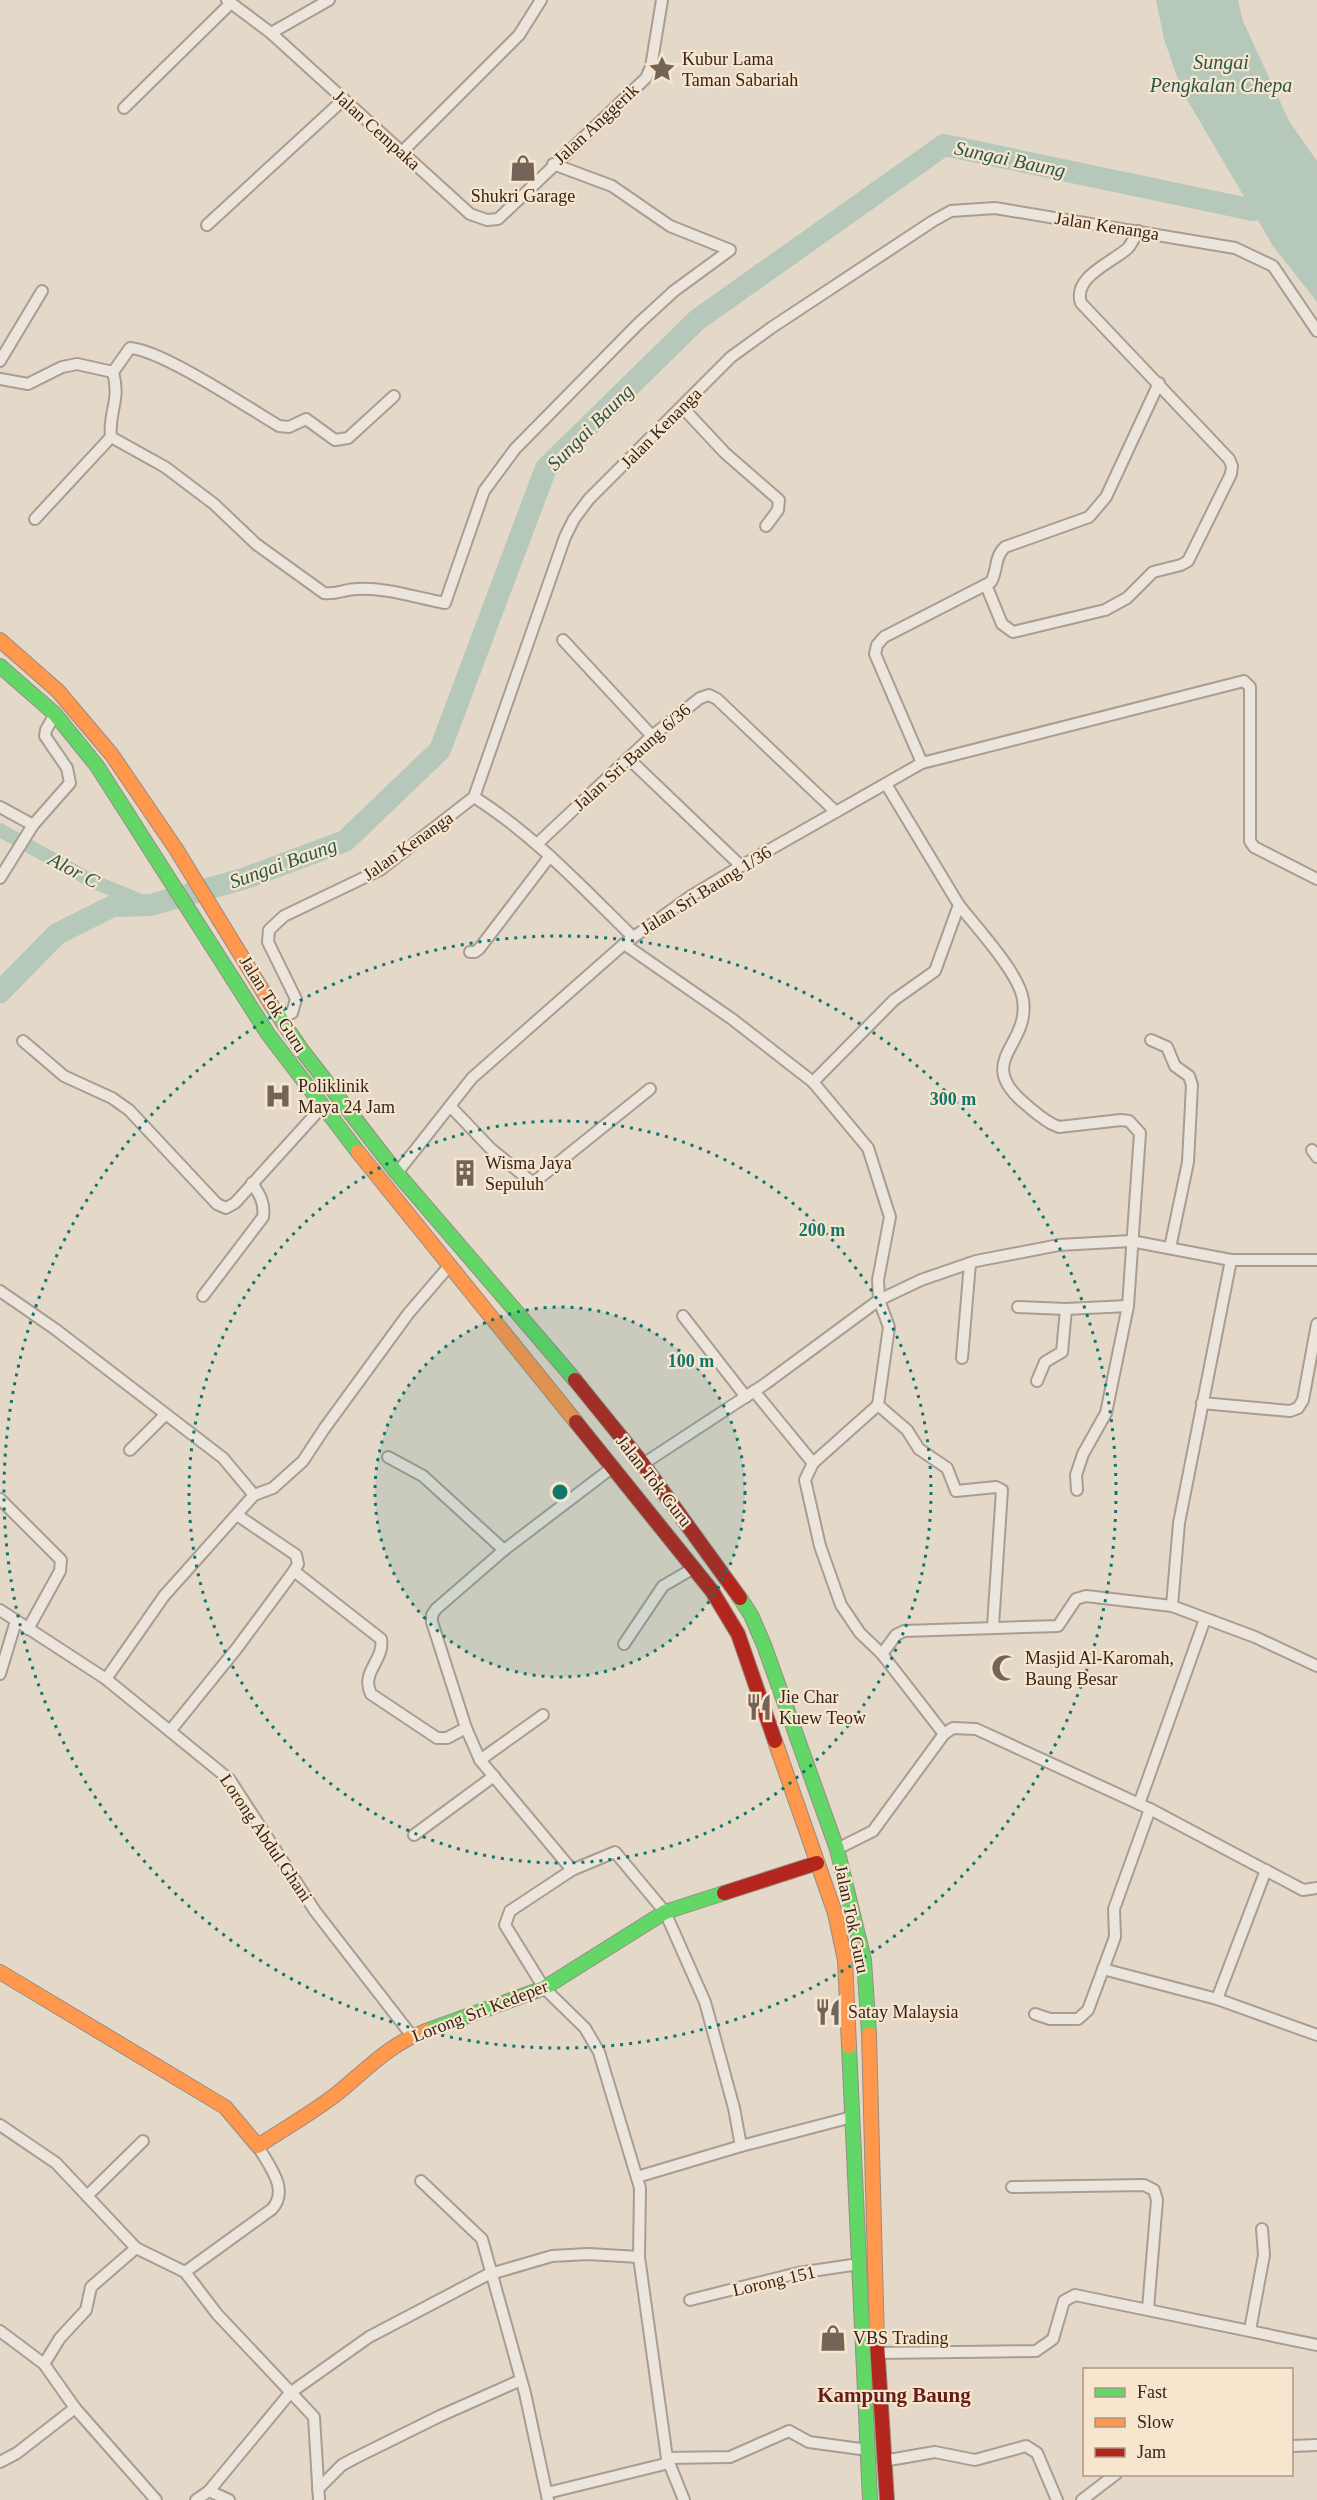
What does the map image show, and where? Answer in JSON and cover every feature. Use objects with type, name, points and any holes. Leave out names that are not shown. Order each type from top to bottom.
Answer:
[{"type":"main road","name":"Jalan Tok Guru","points":[[0,639],[58,691],[85,721],[132,782],[280,1018],[397,1173],[545,1343],[608,1424],[643,1464],[751,1615],[764,1645],[837,1849],[864,1960],[871,2068],[878,2353],[883,2461],[888,2500]]},
{"type":"main road","name":"Jalan Tok Guru","points":[[0,666],[55,714],[97,766],[268,1035],[322,1107],[694,1568],[738,1634],[835,1913],[845,1960],[870,2500]]},
{"type":"main road","points":[[590,1438],[608,1424]]},
{"type":"main road","name":"Lorong Sri Kedeper","points":[[258,2146],[338,2093],[375,2060],[412,2036],[544,1988],[665,1912],[817,1863]]},
{"type":"main road","points":[[0,1972],[225,2108],[258,2146]]},
{"type":"street","points":[[271,33],[329,0]]},
{"type":"street","points":[[400,153],[519,35],[541,0]]},
{"type":"street","name":"Jalan Anggerik","points":[[487,220],[498,219],[507,211],[553,164],[646,78],[651,67],[662,0]]},
{"type":"street","points":[[124,108],[229,2]]},
{"type":"street","name":"Jalan Cempaka","points":[[229,2],[271,33],[400,153],[470,214],[487,220]]},
{"type":"street","points":[[207,225],[343,100]]},
{"type":"street","points":[[111,437],[165,467],[214,504],[256,544],[324,593],[332,595],[363,589],[445,603],[484,491],[514,449],[637,325],[675,291],[730,250],[670,226],[612,186],[553,164]]},
{"type":"street","name":"Jalan Kenanga","points":[[280,1018],[292,1013],[296,999],[268,942],[267,934],[273,924],[380,870],[474,798],[518,664],[574,519],[590,499],[683,408],[731,357],[754,340],[951,211],[995,208],[1235,248],[1262,259],[1277,272],[1317,331]]},
{"type":"street","points":[[986,585],[1005,628],[1017,632],[1105,610],[1127,598],[1153,572],[1181,566],[1188,561],[1231,474],[1232,466],[1229,459],[1079,298],[1079,290],[1084,282],[1127,248],[1138,231]]},
{"type":"street","points":[[0,361],[42,291]]},
{"type":"street","points":[[35,519],[111,437],[110,426],[118,390],[113,372],[125,351],[130,348],[138,348],[189,374],[279,426],[289,427],[306,419],[339,441],[348,438],[394,396]]},
{"type":"street","points":[[0,379],[28,384],[62,367],[77,364],[113,372]]},
{"type":"street","points":[[922,763],[875,654],[877,645],[884,637],[986,585],[993,578],[998,556],[1005,547],[1089,517],[1101,506],[1159,383]]},
{"type":"street","points":[[683,408],[725,453],[779,500],[778,510],[766,526]]},
{"type":"street","points":[[562,640],[652,736]]},
{"type":"street","name":"Jalan Sri Baung 1/36","points":[[397,1173],[472,1078],[628,940],[691,896],[922,763],[1244,681],[1250,687],[1250,841],[1254,847],[1317,879]]},
{"type":"street","name":"Jalan Sri Baung 6/36","points":[[537,844],[652,736],[700,698],[713,696],[836,812]]},
{"type":"street","points":[[0,877],[31,828],[70,783],[67,768],[45,736],[55,714]]},
{"type":"street","points":[[628,758],[741,866]]},
{"type":"street","points":[[886,784],[959,905],[1017,981],[1023,998],[1021,1030],[1003,1065],[1003,1077],[1007,1088],[1052,1124],[1059,1127],[1121,1120],[1129,1121],[1140,1133],[1128,1306],[1106,1413],[1083,1454],[1076,1475],[1077,1490]]},
{"type":"street","points":[[474,798],[507,819],[537,844],[628,940],[813,1082],[868,1148],[890,1217],[878,1280],[879,1300],[889,1329],[878,1405],[813,1463],[805,1480],[820,1546],[841,1605],[860,1633],[882,1654],[944,1734]]},
{"type":"street","points":[[0,807],[31,828]]},
{"type":"street","points":[[470,952],[477,951],[550,856]]},
{"type":"street","points":[[813,1082],[894,1000],[935,971],[959,905]]},
{"type":"street","points":[[1150,1040],[1167,1047],[1175,1066],[1189,1076],[1192,1085],[1188,1162],[1170,1248]]},
{"type":"street","points":[[23,1041],[64,1076],[112,1098],[129,1110],[217,1204],[226,1208],[235,1203],[322,1107]]},
{"type":"street","points":[[450,1106],[491,1149],[532,1183],[650,1089]]},
{"type":"street","points":[[203,1296],[263,1217],[265,1207],[252,1183]]},
{"type":"street","points":[[643,1464],[750,1394],[879,1300],[921,1280],[970,1263],[1059,1245],[1131,1241],[1231,1260],[1317,1260]]},
{"type":"street","points":[[1172,1606],[1179,1522],[1231,1260]]},
{"type":"street","points":[[962,1358],[970,1263]]},
{"type":"street","points":[[106,1679],[164,1596],[254,1495],[279,1484],[303,1461],[408,1314],[450,1265]]},
{"type":"street","points":[[0,1291],[55,1329],[223,1458],[254,1495]]},
{"type":"street","points":[[1018,1307],[1066,1309],[1128,1306]]},
{"type":"street","points":[[1037,1381],[1045,1362],[1062,1352],[1066,1309]]},
{"type":"street","points":[[683,1316],[813,1463]]},
{"type":"street","points":[[1202,1403],[1295,1410],[1303,1400],[1313,1364],[1317,1324]]},
{"type":"street","points":[[878,1405],[907,1430],[919,1449],[947,1468],[956,1491],[996,1487],[1002,1490],[993,1626]]},
{"type":"street","points":[[130,1450],[165,1415]]},
{"type":"street","points":[[388,1458],[423,1476],[504,1550]]},
{"type":"street","points":[[572,1870],[480,1760],[466,1728],[432,1622],[432,1615],[504,1550],[614,1467]]},
{"type":"street","points":[[0,1499],[61,1560],[60,1571],[28,1629]]},
{"type":"street","points":[[170,1731],[237,1648],[298,1564],[296,1555],[237,1515]]},
{"type":"street","points":[[624,1644],[663,1586],[694,1568]]},
{"type":"street","points":[[294,1571],[381,1639],[382,1646],[366,1685],[371,1694],[437,1738],[447,1738],[466,1728]]},
{"type":"street","points":[[882,1654],[899,1632],[993,1626],[1058,1626],[1076,1599],[1086,1596],[1172,1606],[1255,1637],[1317,1666]]},
{"type":"street","name":"Lorong Abdul Ghani","points":[[0,1610],[106,1679],[230,1780],[315,1911],[412,2036]]},
{"type":"street","points":[[1139,1804],[1205,1619]]},
{"type":"street","points":[[0,1674],[16,1621]]},
{"type":"street","points":[[480,1760],[543,1715]]},
{"type":"street","points":[[837,1849],[873,1831],[944,1734],[953,1728],[974,1728],[1150,1809],[1303,1890],[1317,1888]]},
{"type":"street","points":[[414,1835],[494,1776]]},
{"type":"street","points":[[1035,2014],[1050,2019],[1082,2017],[1088,2010],[1115,1937],[1114,1909],[1150,1809]]},
{"type":"street","points":[[684,2500],[668,2461],[639,2257],[640,2188],[637,2177],[594,2042],[585,2028],[544,1988],[507,1929],[505,1920],[510,1911],[572,1870],[615,1852],[665,1912],[705,2002],[734,2108],[741,2146]]},
{"type":"street","points":[[1217,1998],[1266,1870]]},
{"type":"street","points":[[1103,1969],[1217,1998],[1317,2035]]},
{"type":"street","points":[[637,2177],[741,2146],[852,2117]]},
{"type":"street","points":[[0,2125],[56,2163],[136,2248],[185,2272],[217,2314],[315,2420],[319,2495]]},
{"type":"street","points":[[87,2196],[143,2141]]},
{"type":"street","points":[[185,2272],[272,2209],[279,2201],[279,2188],[258,2146]]},
{"type":"street","points":[[421,2181],[479,2233],[521,2380],[547,2497],[668,2461],[730,2457],[789,2431],[809,2442],[868,2450]]},
{"type":"street","points":[[1011,2187],[1144,2185],[1154,2190],[1157,2200],[1148,2309]]},
{"type":"street","points":[[1250,2330],[1264,2255],[1262,2229]]},
{"type":"street","points":[[44,2364],[60,2338],[86,2310],[91,2286],[136,2248]]},
{"type":"street","points":[[196,2500],[209,2491],[290,2393],[369,2337],[492,2274],[552,2256],[588,2254],[639,2257]]},
{"type":"street","name":"Lorong 151","points":[[690,2300],[798,2274],[859,2264]]},
{"type":"street","points":[[878,2353],[1036,2351],[1053,2339],[1064,2301],[1075,2295],[1317,2345]]},
{"type":"street","points":[[0,2331],[44,2364],[75,2408],[156,2500]]},
{"type":"street","points":[[319,2495],[342,2465],[440,2416],[521,2380]]},
{"type":"street","points":[[0,2462],[17,2453],[75,2408]]},
{"type":"street","points":[[1293,2446],[1317,2445]]},
{"type":"street","points":[[883,2461],[935,2452],[975,2460],[1022,2446],[1030,2446],[1037,2453],[1057,2500]]},
{"type":"street","points":[[1082,2500],[1115,2476]]},
{"type":"street","points":[[209,2491],[229,2500]]},
{"type":"water","name":"Sungai Pengkalan Chepa","points":[[1156,0],[1238,0],[1243,21],[1289,121],[1317,161],[1317,302],[1273,246],[1182,91],[1164,39]]},
{"type":"waterway","name":"Sungai Baung","points":[[0,992],[57,934],[113,906],[151,905],[246,878],[345,841],[440,750],[546,468],[697,320],[944,145],[1253,210]]},
{"type":"waterway","name":"Alor C","points":[[0,830],[92,881],[151,905]]},
{"type":"traffic: fast","points":[[0,666],[55,714],[97,766],[268,1034],[358,1152]]},
{"type":"traffic: fast","points":[[272,1006],[301,1049],[397,1173],[575,1380]]},
{"type":"traffic: fast","points":[[740,1598],[751,1615],[764,1645],[837,1849],[864,1960],[869,2034]]},
{"type":"traffic: fast","points":[[426,2031],[544,1988],[665,1912],[724,1893]]},
{"type":"traffic: fast","points":[[849,2046],[870,2500]]},
{"type":"traffic: slow","points":[[0,640],[58,691],[112,755],[176,849],[272,1006]]},
{"type":"traffic: slow","points":[[358,1152],[576,1422]]},
{"type":"traffic: slow","points":[[775,1741],[835,1913],[845,1960],[849,2046]]},
{"type":"traffic: slow","points":[[0,1972],[225,2107],[258,2146],[339,2092],[390,2050],[426,2031]]},
{"type":"traffic: slow","points":[[869,2034],[877,2343]]},
{"type":"traffic: jam","points":[[575,1380],[643,1464],[740,1598]]},
{"type":"traffic: jam","points":[[576,1422],[712,1591],[738,1634],[775,1741]]},
{"type":"traffic: jam","points":[[724,1893],[817,1863]]},
{"type":"traffic: jam","points":[[877,2343],[887,2500]]},
{"type":"place","name":"Kubur Lama Taman Sabariah","points":[[662,69]]},
{"type":"place","name":"Shukri Garage","points":[[523,168]]},
{"type":"place","name":"Poliklinik Maya 24 Jam","points":[[278,1096]]},
{"type":"place","name":"Wisma Jaya Sepuluh","points":[[465,1173]]},
{"type":"place","name":"Masjid Al-Karomah, Baung Besar","points":[[1005,1668]]},
{"type":"place","name":"Jie Char Kuew Teow","points":[[759,1707]]},
{"type":"place","name":"Satay Malaysia","points":[[828,2012]]},
{"type":"place","name":"VBS Trading","points":[[833,2338]]},
{"type":"district","name":"Kampung Baung","points":[[894,2395]]}]
